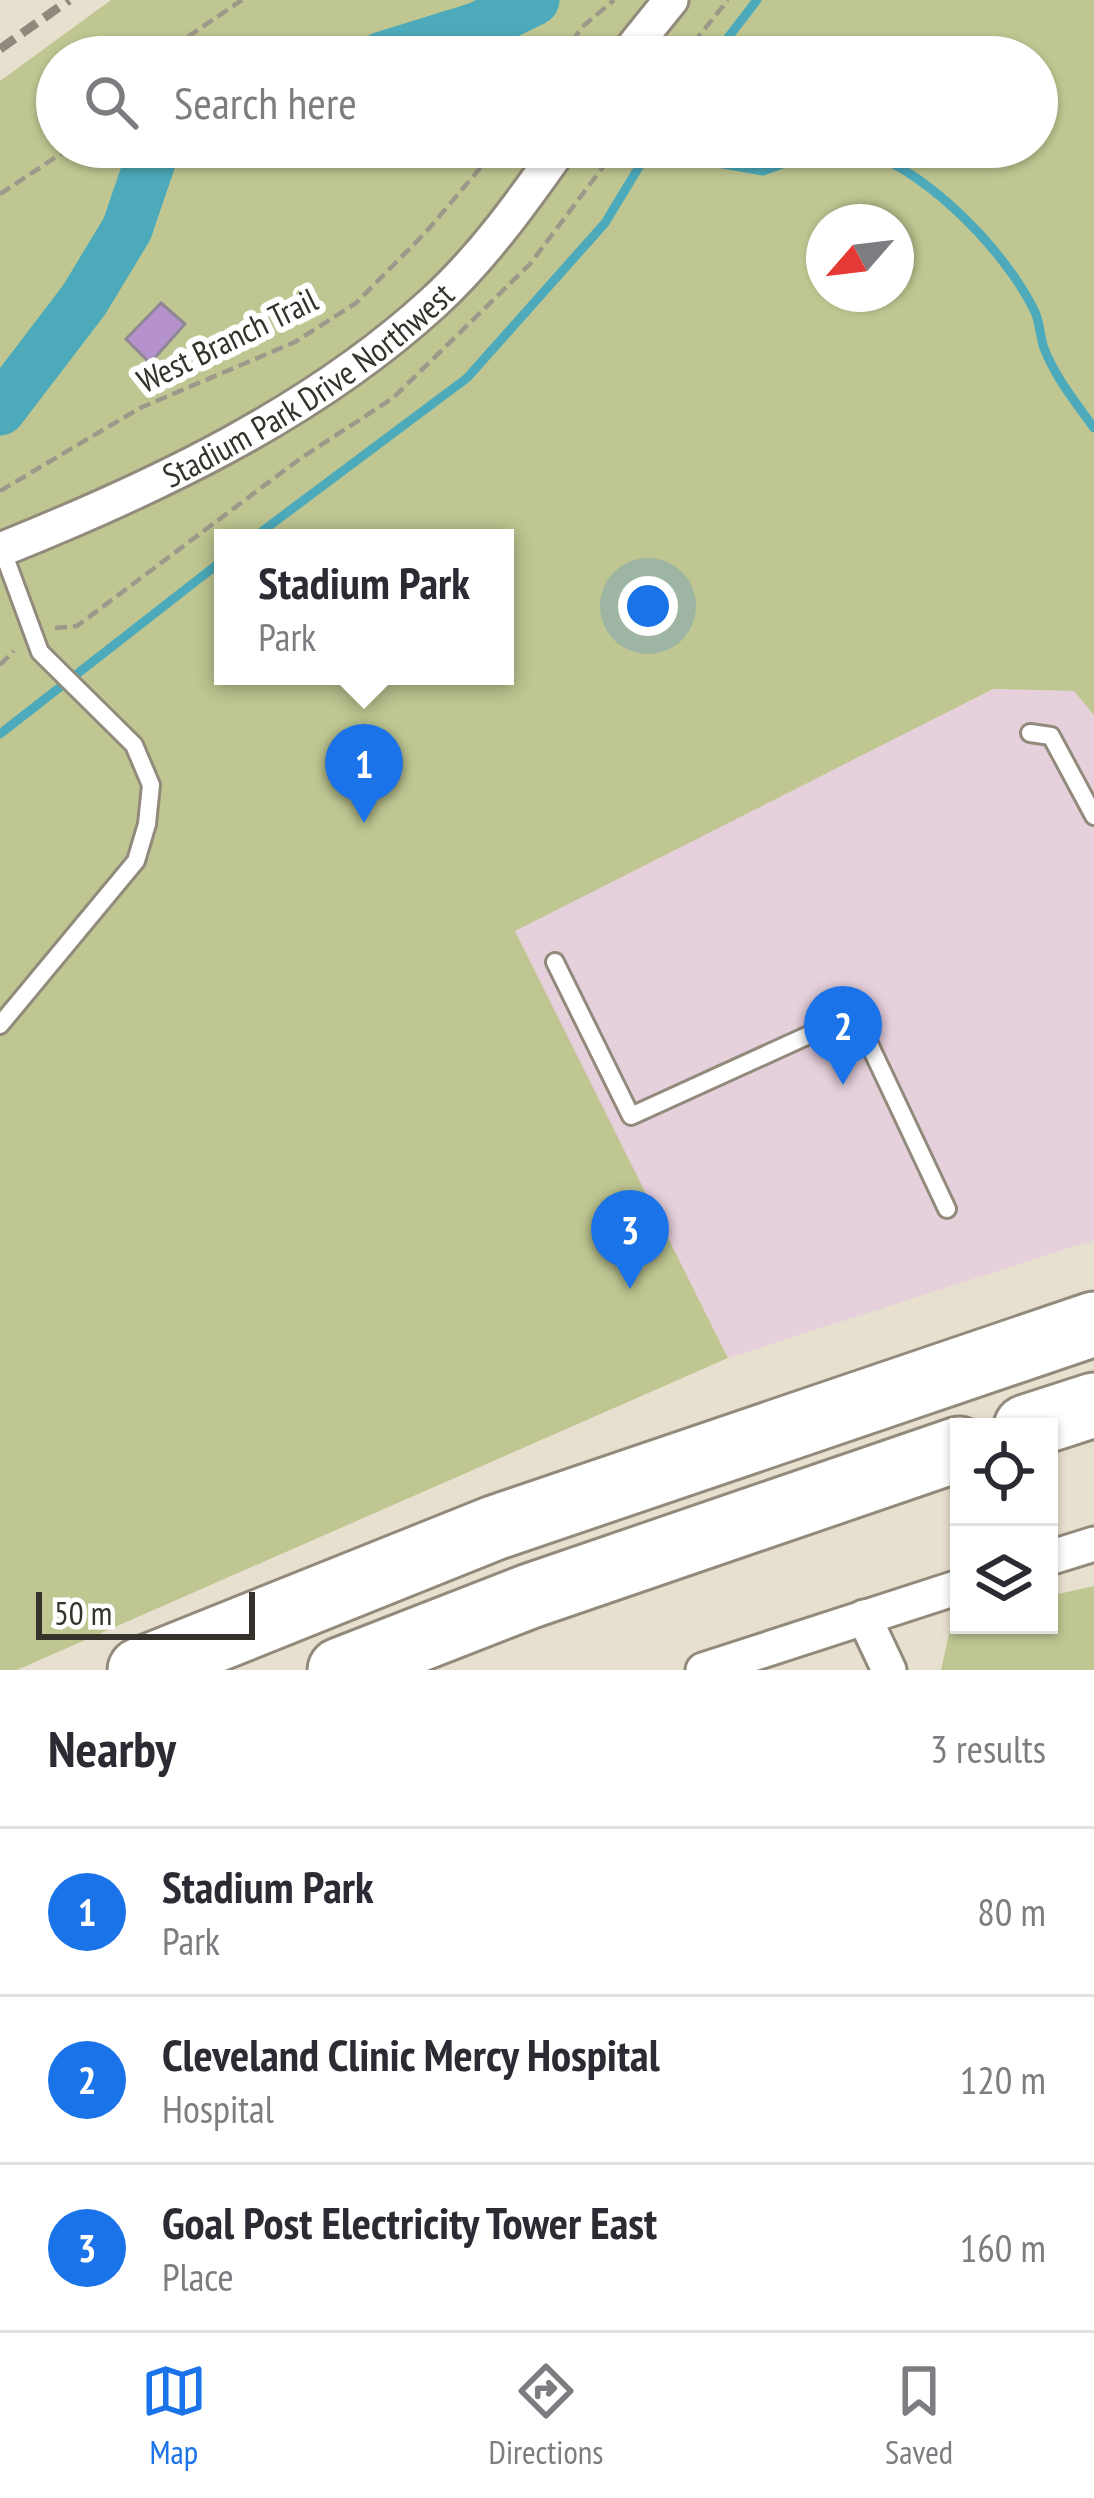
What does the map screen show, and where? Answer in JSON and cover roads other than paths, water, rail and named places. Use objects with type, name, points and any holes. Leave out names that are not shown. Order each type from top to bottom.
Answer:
[{"type":"highway","points":[[140,1670],[494,1528],[1094,1324]]},
{"type":"highway","points":[[1054,1418],[1094,1405]]},
{"type":"highway","points":[[1058,1450],[1094,1438]]},
{"type":"highway","points":[[340,1670],[530,1596],[950,1453]]},
{"type":"highway","points":[[530,1596],[665,1581],[950,1486]]},
{"type":"street","points":[[642,36],[671,0]]},
{"type":"street","name":"Stadium Park Drive Northwest","points":[[1,549],[134,493],[313,393],[432,303],[507,221],[546,168]]},
{"type":"street","points":[[1058,1555],[1094,1544]]},
{"type":"street","points":[[703,1670],[950,1590]]},
{"type":"street","points":[[864,1617],[889,1670]]},
{"type":"lane","points":[[0,1025],[136,861],[147,824],[151,784],[134,745],[85,700],[37,645],[1,549]]},
{"type":"lane","points":[[1030,734],[1051,736],[1094,816]]},
{"type":"lane","points":[[554,962],[631,1116],[854,1015],[947,1209]]},
{"type":"waterway","points":[[450,36],[534,0]]},
{"type":"waterway","points":[[729,36],[757,0]]},
{"type":"waterway","points":[[0,410],[84,300],[127,229],[148,168]]},
{"type":"waterway","points":[[265,529],[467,378],[605,223],[638,168]]},
{"type":"waterway","points":[[746,168],[771,168]]},
{"type":"waterway","points":[[900,168],[958,212],[1003,262],[1035,312],[1054,369],[1094,428]]},
{"type":"waterway","points":[[0,734],[214,567]]},
{"type":"railway","points":[[0,49],[69,0]]},
{"type":"place","name":"Stadium Park","points":[[364,823]]},
{"type":"place","name":"Cleveland Clinic Mercy Hospital","points":[[843,1085]]},
{"type":"place","name":"Goal Post Electricity Tower East","points":[[630,1289]]}]
